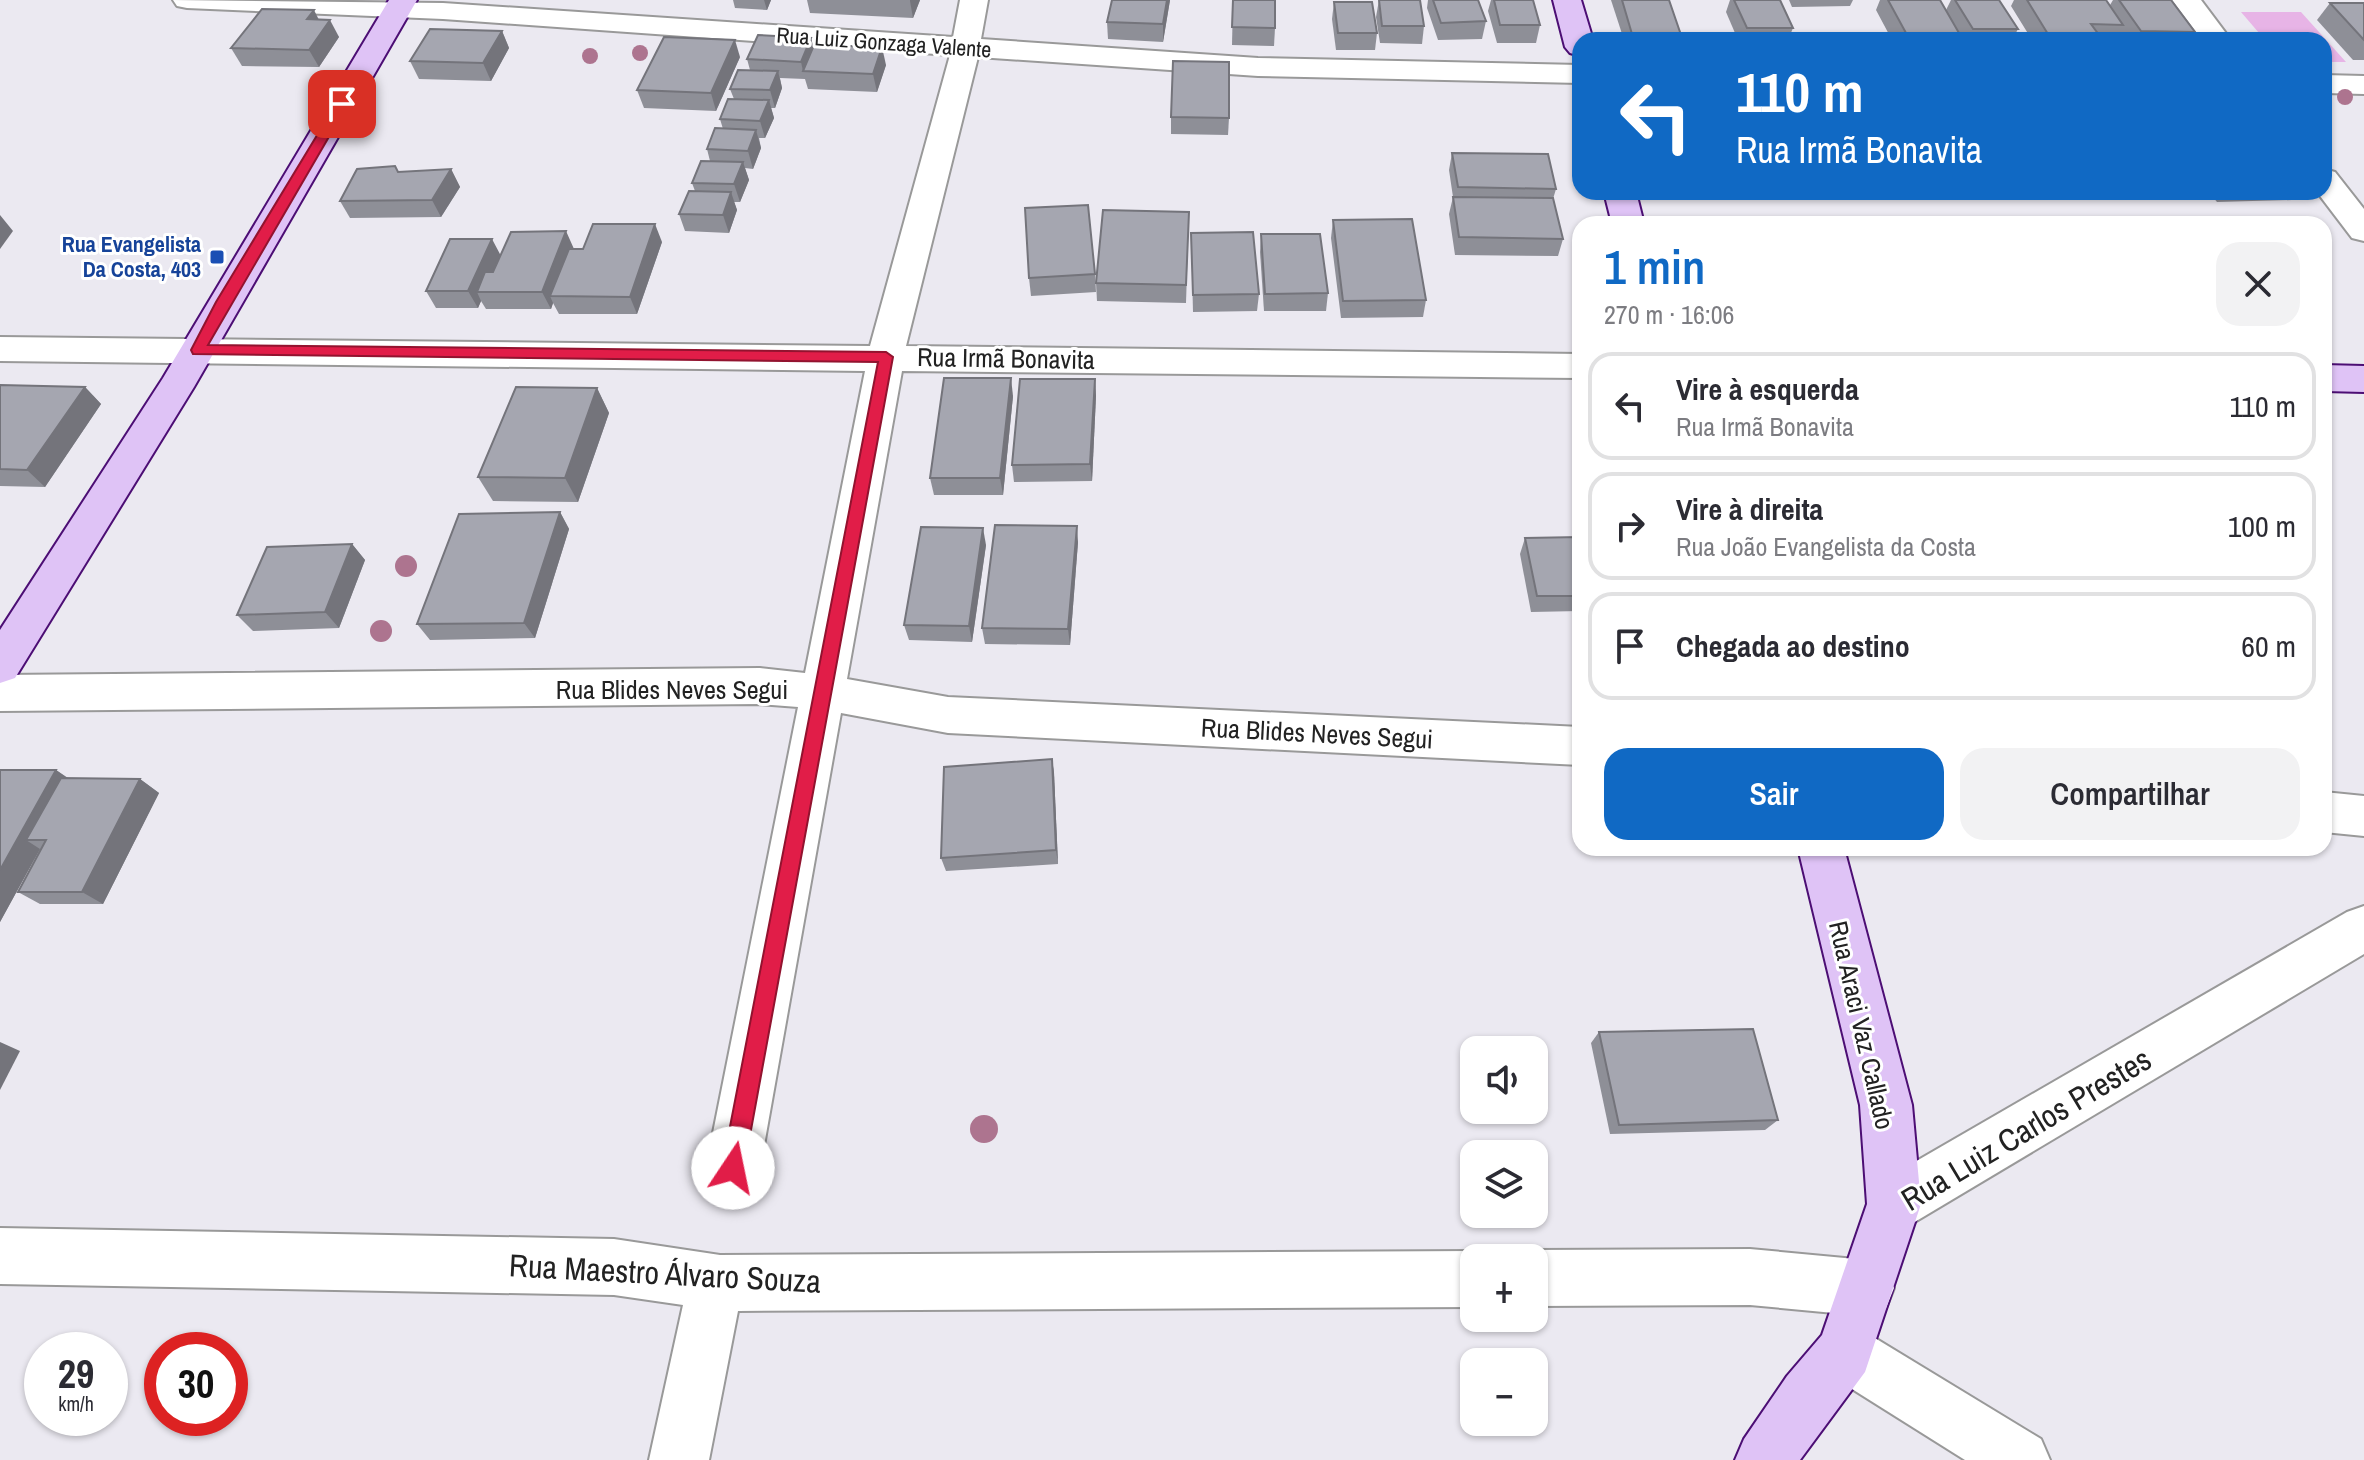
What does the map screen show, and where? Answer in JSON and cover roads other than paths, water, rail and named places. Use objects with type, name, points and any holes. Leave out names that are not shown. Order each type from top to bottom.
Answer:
[{"type":"street","name":"Rua Luiz Gonzaga Valente","points":[[187,0],[400,5],[1258,67],[1572,74]]},
{"type":"street","points":[[733,1168],[894,315],[966,48],[974,0]]},
{"type":"street","points":[[1567,0],[1576,32]]},
{"type":"street","points":[[2186,0],[2211,32]]},
{"type":"street","points":[[0,666],[199,350],[224,302],[400,5]]},
{"type":"street","points":[[2332,84],[2364,85]]},
{"type":"street","points":[[2332,189],[2364,231]]},
{"type":"street","name":"Rua Irmã Bonavita","points":[[0,349],[1572,366]]},
{"type":"street","points":[[2332,378],[2364,379]]},
{"type":"street","name":"Rua Blides Neves Segui","points":[[0,693],[760,686],[823,692],[948,715],[1572,746]]},
{"type":"street","points":[[2332,813],[2364,816]]},
{"type":"street","name":"Rua Araci Vaz Callado","points":[[1823,856],[1886,1105],[1894,1204]]},
{"type":"street","name":"Rua Luiz Carlos Prestes","points":[[1765,1460],[1808,1397],[1845,1352],[1894,1204],[2364,928]]},
{"type":"street","name":"Rua Maestro Álvaro Souza","points":[[0,1256],[614,1267],[720,1283],[1460,1279]]},
{"type":"street","points":[[1548,1278],[1750,1277],[1866,1288]]},
{"type":"street","points":[[679,1460],[705,1324],[720,1283]]},
{"type":"street","points":[[1845,1352],[2020,1460]]},
{"type":"place","name":"Rua Evangelista Da Costa, 403","points":[[217,257]]}]
